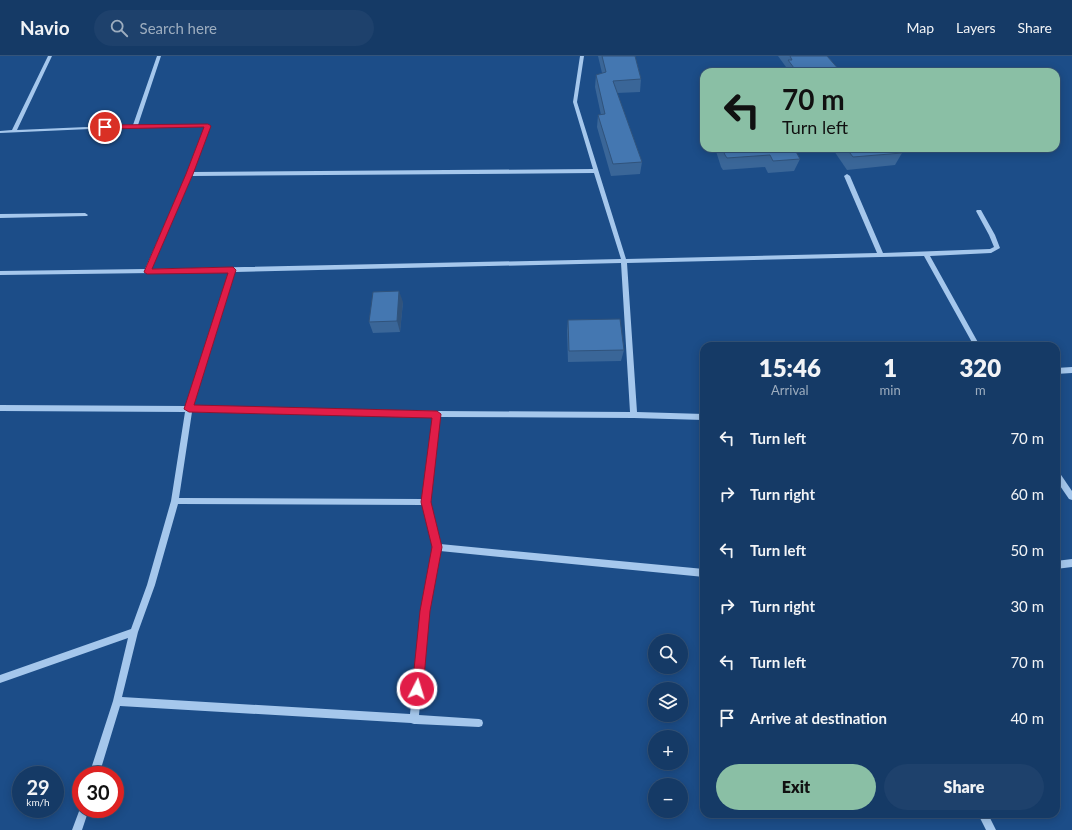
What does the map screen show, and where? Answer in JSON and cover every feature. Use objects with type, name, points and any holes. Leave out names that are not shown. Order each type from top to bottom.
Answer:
[{"type":"street","points":[[14,131],[50,56]]},
{"type":"street","points":[[135,126],[160,56]]},
{"type":"street","points":[[582,56],[575,102],[624,261],[634,415]]},
{"type":"street","points":[[0,132],[135,126],[208,126],[190,174],[147,272]]},
{"type":"street","points":[[190,174],[596,171]]},
{"type":"street","points":[[847,176],[881,255]]},
{"type":"street","points":[[0,274],[926,254],[991,251],[998,248],[979,211]]},
{"type":"street","points":[[0,216],[85,215]]},
{"type":"street","points":[[926,254],[976,342]]},
{"type":"street","points":[[97,766],[117,701],[134,632],[151,585],[175,501],[189,409],[233,270]]},
{"type":"street","points":[[1060,370],[1072,370]]},
{"type":"street","points":[[0,408],[189,409],[700,417]]},
{"type":"street","points":[[414,720],[425,611],[437,547],[426,502],[437,414]]},
{"type":"street","points":[[1060,480],[1072,497]]},
{"type":"street","points":[[175,501],[426,502]]},
{"type":"street","points":[[437,547],[700,573]]},
{"type":"street","points":[[1060,564],[1072,563]]},
{"type":"street","points":[[0,679],[134,632]]},
{"type":"street","points":[[117,701],[479,723]]},
{"type":"street","points":[[77,830],[81,818]]},
{"type":"street","points":[[985,818],[991,830]]},
{"type":"building","points":[[602,56],[635,56],[641,79],[613,81],[642,162],[613,164],[598,115],[605,114],[596,75],[606,72]]},
{"type":"building","points":[[790,56],[827,56],[838,68],[794,68],[788,60],[792,60]]},
{"type":"building","points":[[724,152],[796,152],[800,159],[773,161],[770,155],[727,158]]},
{"type":"building","points":[[849,152],[902,153],[853,157]]},
{"type":"building","points":[[399,291],[397,321],[369,322],[373,292]]},
{"type":"building","points":[[620,319],[624,350],[569,351],[568,320]]},
{"type":"route","points":[[105,127],[208,126],[190,174],[147,272],[233,270],[189,409],[437,414],[426,502],[437,547],[425,611],[417,689]]}]
